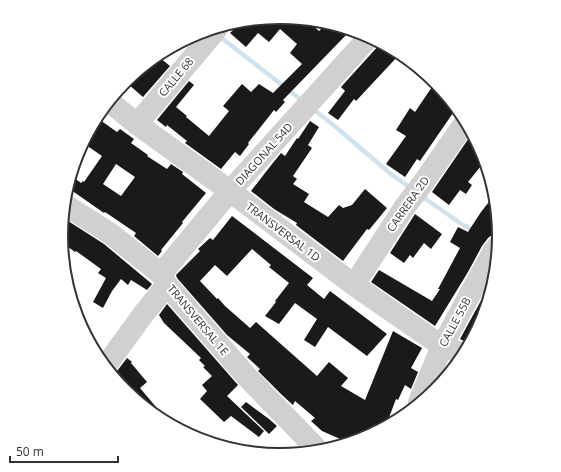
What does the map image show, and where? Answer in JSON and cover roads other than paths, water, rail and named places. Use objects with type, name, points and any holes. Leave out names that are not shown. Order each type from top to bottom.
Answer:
[{"type":"street","name":"CALLE 68","points":[[137,124],[207,37]]},
{"type":"street","name":"DIAGONAL 54D","points":[[109,361],[144,312],[164,279],[230,191],[365,41]]},
{"type":"street","name":"TRANSVERSAL 1D","points":[[114,105],[137,124],[230,191],[354,285],[451,350]]},
{"type":"street","name":"CARRERA 2D","points":[[354,285],[404,208],[462,127]]},
{"type":"street","name":"TRANSVERSAL 1E","points":[[70,207],[111,234],[164,279],[249,379],[313,445]]},
{"type":"street","name":"CALLE 55B","points":[[427,388],[451,350],[491,257]]},
{"type":"waterway","points":[[219,36],[304,102]]},
{"type":"waterway","points":[[313,109],[392,175],[411,188]]},
{"type":"waterway","points":[[420,195],[463,225],[476,231]]}]
